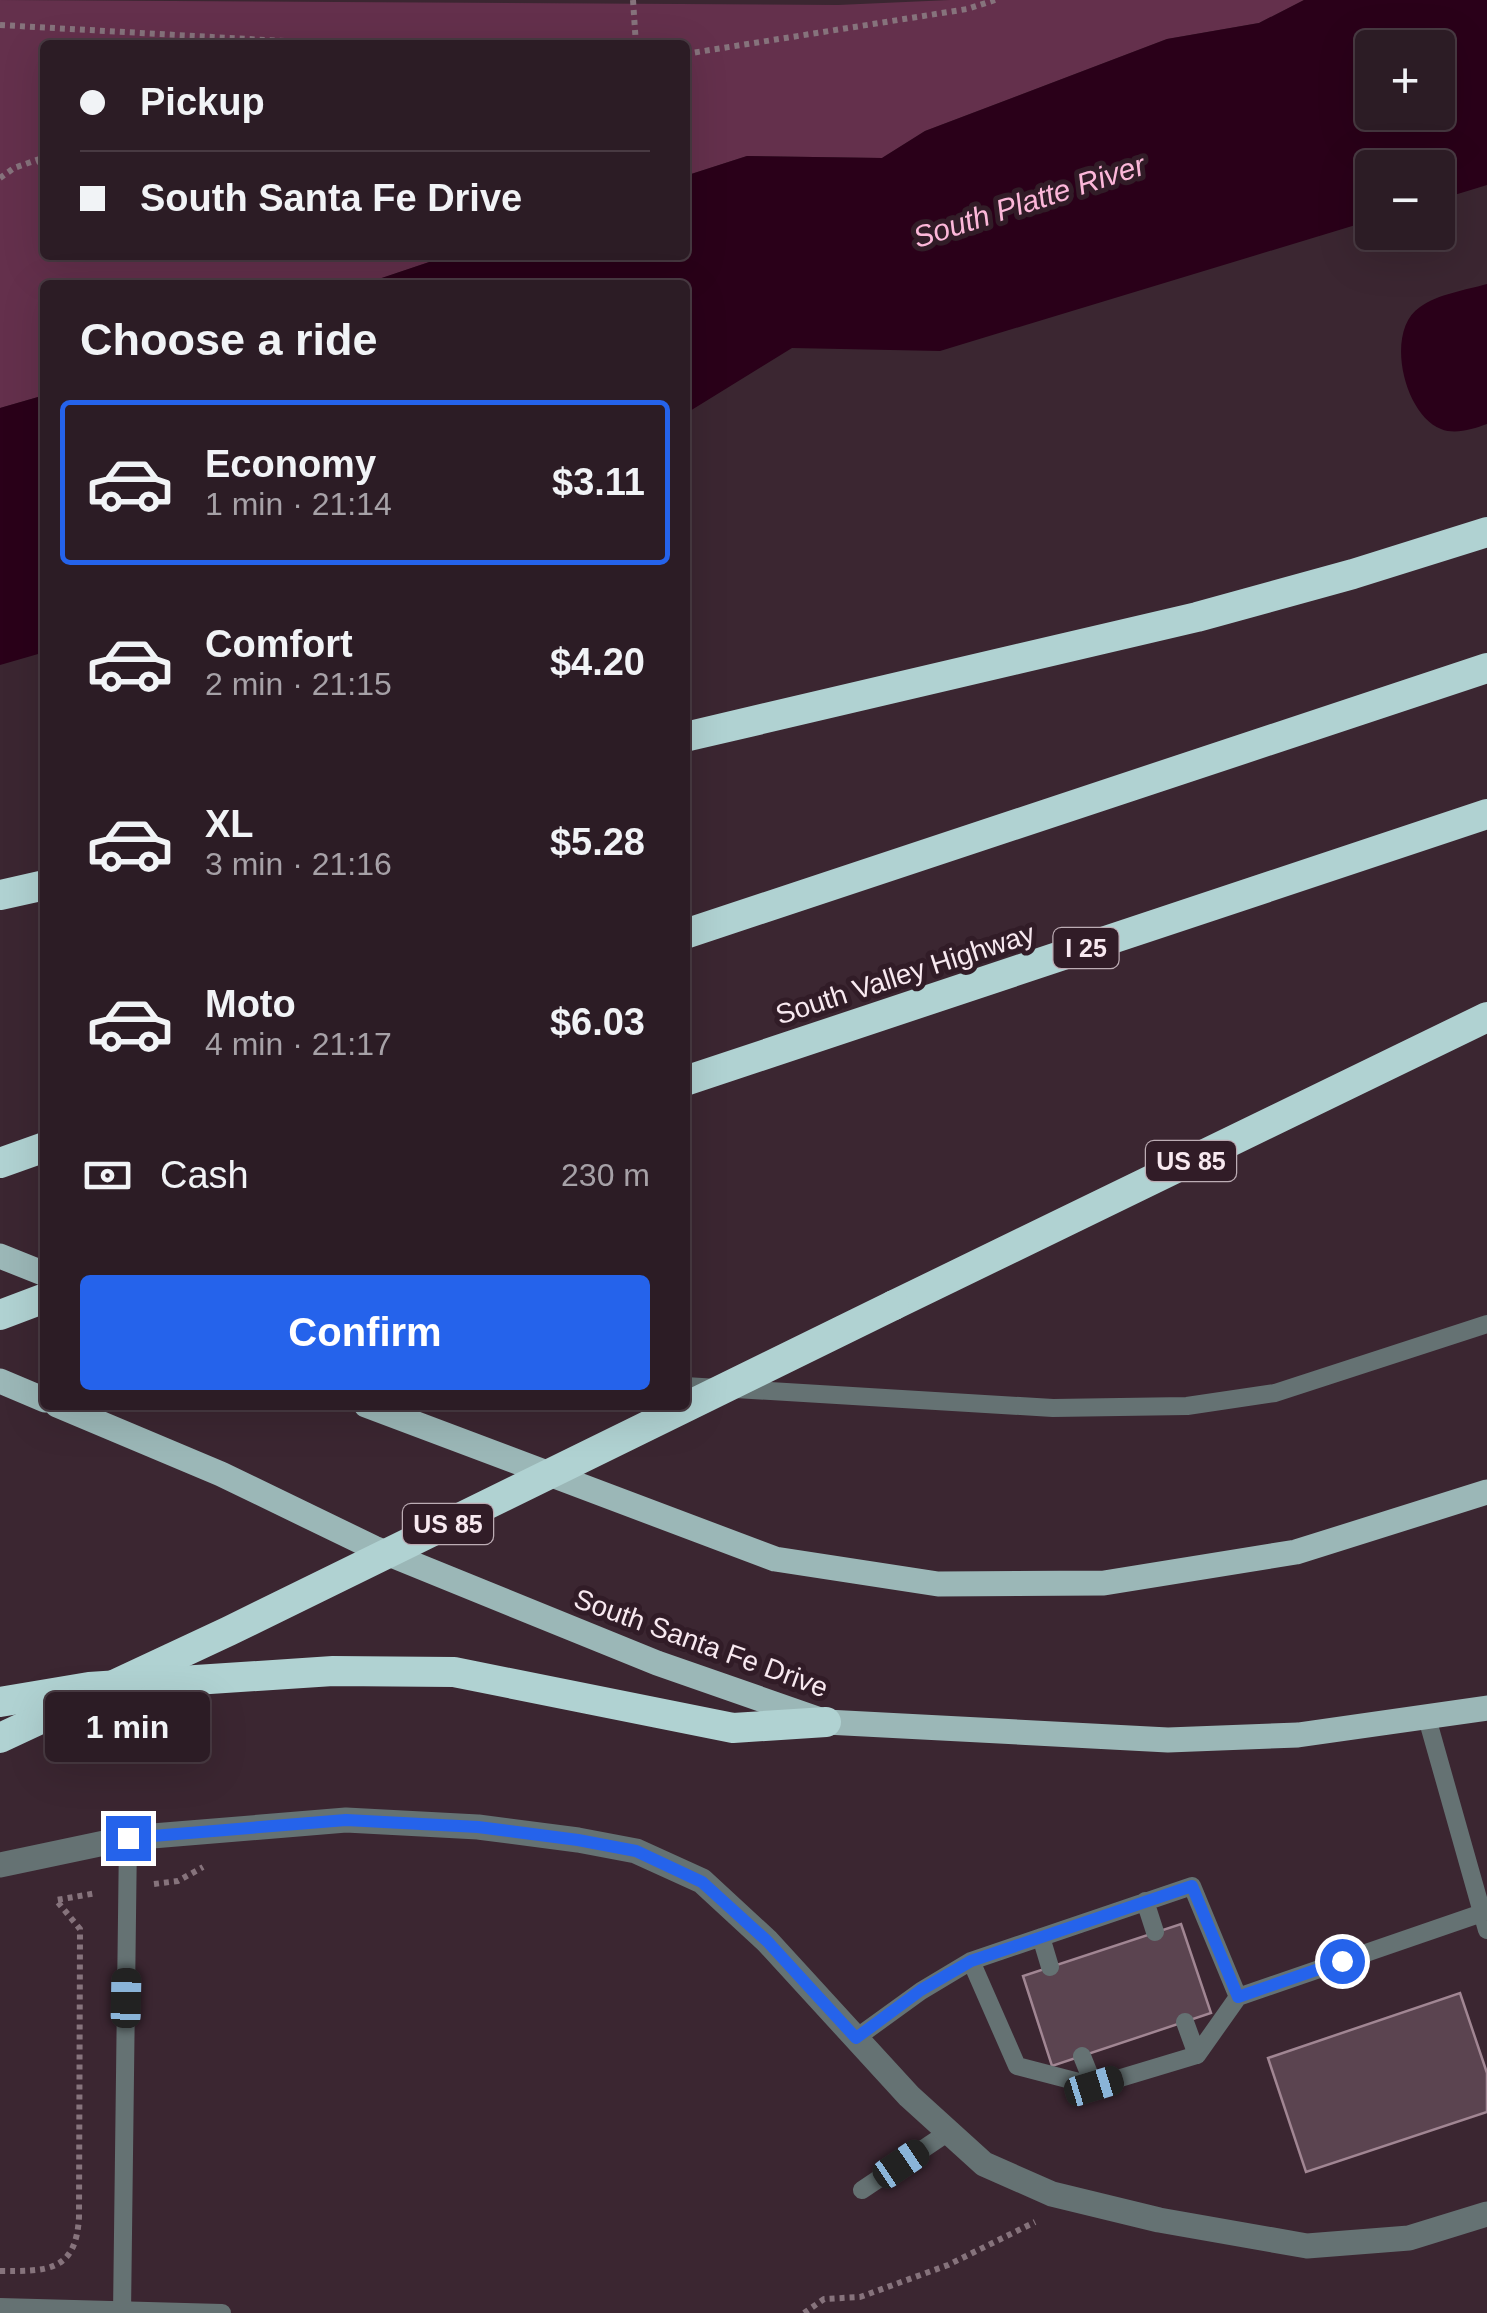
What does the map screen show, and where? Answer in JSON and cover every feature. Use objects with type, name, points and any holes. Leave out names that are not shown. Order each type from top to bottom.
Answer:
[{"type":"highway","points":[[690,736],[1196,617],[1487,532]]},
{"type":"highway","points":[[690,932],[1487,668]]},
{"type":"highway","name":"South Valley Highway","points":[[690,1078],[1487,814]]},
{"type":"highway","points":[[0,896],[40,886]]},
{"type":"highway","name":"US 85","points":[[690,1405],[1487,1017]]},
{"type":"highway","points":[[0,1163],[40,1149]]},
{"type":"highway","points":[[0,1315],[40,1300]]},
{"type":"highway","name":"US 85","points":[[0,1738],[229,1631],[680,1410]]},
{"type":"highway","points":[[0,1702],[126,1684],[333,1672],[454,1672],[733,1728],[826,1722]]},
{"type":"main road","points":[[0,1256],[40,1272]]},
{"type":"main road","points":[[0,1381],[40,1398]]},
{"type":"main road","name":"South Santa Fe Drive","points":[[69,1410],[221,1474],[374,1548],[656,1663],[826,1722],[1168,1740],[1298,1735],[1487,1708]]},
{"type":"main road","points":[[379,1410],[774,1559],[938,1584],[1104,1583],[1296,1552],[1487,1492]]},
{"type":"street","points":[[0,1865],[128,1838],[346,1820],[478,1827],[636,1851],[702,1882],[767,1941],[947,2134],[984,2164],[1052,2194],[1159,2220],[1307,2246],[1409,2238],[1487,2214]]},
{"type":"lane","points":[[690,1386],[1053,1408],[1187,1406],[1275,1394],[1487,1324]]},
{"type":"lane","points":[[971,1961],[1017,2066],[1094,2086],[1197,2055],[1238,1997],[1484,1921],[1427,1718]]},
{"type":"lane","points":[[122,2312],[128,1838]]},
{"type":"lane","points":[[856,2038],[921,1990],[971,1961],[1192,1886],[1238,1997]]},
{"type":"lane","points":[[1145,1901],[1155,1932]]},
{"type":"lane","points":[[1040,1937],[1050,1967]]},
{"type":"lane","points":[[1185,2022],[1197,2055]]},
{"type":"lane","points":[[1082,2056],[1094,2086]]},
{"type":"lane","points":[[862,2190],[947,2134]]},
{"type":"lane","points":[[0,2307],[222,2313]]},
{"type":"path","points":[[633,0],[636,40]]},
{"type":"path","points":[[690,53],[911,19],[996,0]]},
{"type":"path","points":[[0,25],[266,40]]},
{"type":"path","points":[[0,178],[40,159]]},
{"type":"path","points":[[0,2271],[54,2268],[70,2255],[78,2232],[80,1928],[56,1900],[178,1882],[203,1866],[219,1864]]},
{"type":"path","points":[[804,2313],[824,2300],[860,2297],[948,2264],[1045,2217]]},
{"type":"shaded area","points":[[0,0],[838,5],[950,0],[1304,0],[1259,23],[1167,39],[925,131],[882,158],[747,156],[690,174],[690,40],[40,40],[40,260],[435,260],[376,280],[40,280],[40,396],[0,408]]},
{"type":"water","name":"South Platte River","points":[[1304,0],[1487,0],[1487,185],[1455,195],[1455,150],[1355,150],[1355,225],[940,351],[792,348],[690,411],[690,280],[376,280],[435,260],[690,260],[690,174],[747,156],[882,158],[925,131],[1167,39],[1259,23]]},
{"type":"water","points":[[1487,284],[1487,424],[1464,431],[1446,431],[1428,421],[1409,391],[1403,372],[1403,334],[1420,307]]},
{"type":"water","points":[[40,396],[40,653],[0,665],[0,408]]},
{"type":"building","points":[[1181,1924],[1211,2013],[1052,2066],[1023,1976]]},
{"type":"building","points":[[1460,1993],[1487,2073],[1487,2112],[1306,2172],[1268,2058]]},
{"type":"route","points":[[128,1838],[346,1820],[478,1827],[636,1851],[702,1882],[767,1941],[856,2038],[921,1990],[971,1961],[1192,1886],[1238,1997],[1342,1961]]}]
